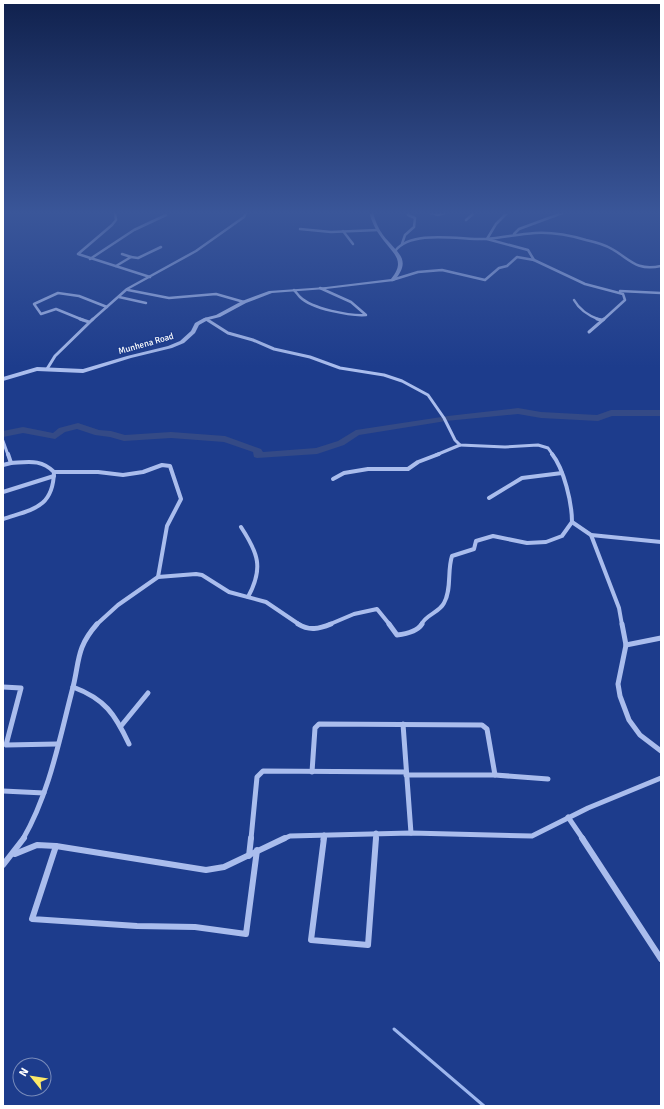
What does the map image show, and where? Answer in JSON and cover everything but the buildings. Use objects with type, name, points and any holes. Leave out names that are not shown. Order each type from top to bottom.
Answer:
[{"type":"street","points":[[108,264],[150,277]]},
{"type":"street","points":[[116,266],[120,264]]},
{"type":"street","points":[[47,369],[55,356],[89,322],[127,290],[173,264]]},
{"type":"street","points":[[392,280],[399,274],[402,267],[401,264]]},
{"type":"street","points":[[392,280],[418,272],[442,270],[485,280],[499,268],[504,268],[510,264]]},
{"type":"street","points":[[542,264],[586,284],[624,294],[625,300],[589,332]]},
{"type":"street","points":[[630,264],[646,268],[661,266]]},
{"type":"street","name":"Munhena Road","points":[[3,379],[37,369],[83,371],[129,357],[170,347],[182,342],[193,332],[197,324],[206,319],[218,316],[244,302],[271,292],[392,280]]},
{"type":"street","points":[[294,290],[301,299],[308,302],[352,314],[366,315],[361,308],[351,302],[320,288]]},
{"type":"street","points":[[127,290],[170,298],[216,294],[244,302]]},
{"type":"street","points":[[609,291],[643,291],[661,293]]},
{"type":"street","points":[[89,322],[56,309],[42,314],[34,304],[58,293],[79,296],[107,307]]},
{"type":"street","points":[[119,297],[146,303]]},
{"type":"street","points":[[574,300],[577,306],[584,312],[594,318],[602,320]]},
{"type":"street","points":[[206,319],[228,333],[253,340],[274,349],[310,357],[340,368],[384,375],[402,381],[428,395],[444,418],[455,440],[460,445]]},
{"type":"street","points":[[3,441],[12,463]]},
{"type":"street","points":[[3,865],[15,854],[32,827],[44,793],[73,687],[80,649],[84,640],[101,619],[158,577],[196,574],[202,575],[230,592],[266,602],[306,629],[321,628],[354,614],[376,609],[386,619],[397,635],[404,635],[419,628],[425,619],[443,604],[448,592],[450,577],[448,565],[452,556],[474,549],[476,541],[494,536],[527,543],[546,542],[562,536],[572,522],[572,507],[562,473],[554,456],[548,448],[538,445],[505,447],[460,445],[418,462],[408,469],[368,469],[344,473],[333,479]]},
{"type":"street","points":[[3,465],[31,462],[46,464],[54,474],[53,490],[42,505],[3,519]]},
{"type":"street","points":[[3,492],[54,474],[98,472],[123,475],[143,472],[162,465],[170,466],[181,499],[167,526],[158,577]]},
{"type":"street","points":[[489,498],[522,478],[562,473]]},
{"type":"street","points":[[572,522],[591,535],[661,542]]},
{"type":"street","points":[[242,527],[254,546],[258,559],[258,577],[255,586],[248,597]]},
{"type":"street","points":[[591,535],[619,608],[626,645],[618,684],[620,696],[629,720],[640,735],[661,751]]},
{"type":"street","points":[[626,645],[661,638]]},
{"type":"street","points":[[3,687],[21,688],[6,745],[57,744]]},
{"type":"street","points":[[73,687],[86,691],[105,703],[116,715],[129,744]]},
{"type":"street","points":[[121,726],[148,693]]},
{"type":"street","points":[[312,772],[315,728],[319,724],[482,724],[487,729],[495,775]]},
{"type":"street","points":[[403,724],[411,833]]},
{"type":"street","points":[[249,856],[257,777],[263,771],[495,775],[548,779]]},
{"type":"street","points":[[15,854],[37,846],[56,846],[206,870],[224,867],[249,856],[257,850],[290,836],[376,833],[532,836],[594,805],[661,778]]},
{"type":"street","points":[[3,791],[44,793]]},
{"type":"street","points":[[568,818],[661,959]]},
{"type":"street","points":[[324,835],[311,940],[368,945],[376,833]]},
{"type":"street","points":[[56,846],[32,919],[137,926],[195,927],[246,934],[257,850]]},
{"type":"waterway","points":[[448,419],[518,411],[541,415],[598,418],[611,413],[661,413]]},
{"type":"waterway","points":[[4,434],[23,430],[55,436],[62,430],[78,426],[98,433],[111,434],[124,438],[171,435],[225,439],[258,451],[257,455],[317,451],[341,443],[356,433],[442,420]]},
{"type":"waterway","points":[[394,1029],[484,1106]]}]
